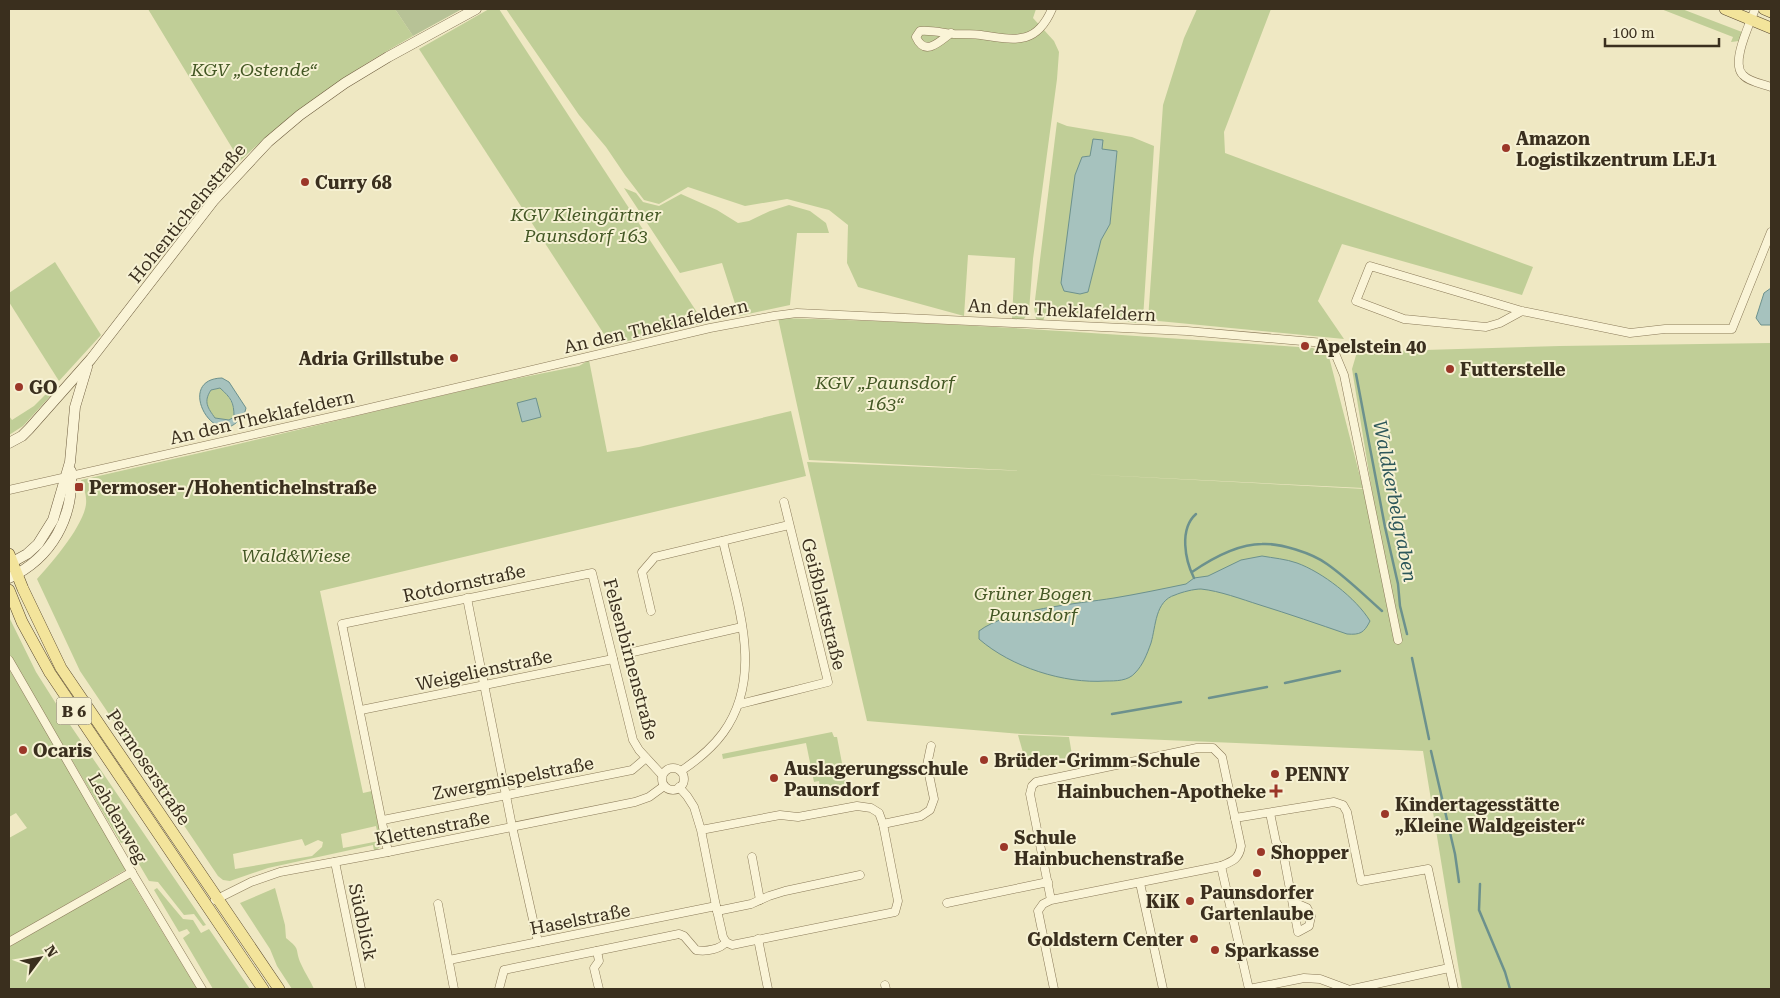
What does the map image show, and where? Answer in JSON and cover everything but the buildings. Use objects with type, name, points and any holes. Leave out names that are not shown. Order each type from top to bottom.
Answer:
[{"type":"main road","name":"Hohentichelnstraße","points":[[9,443],[22,436],[29,429],[91,359],[214,200],[268,142],[300,115],[345,83],[476,9]]},
{"type":"main road","points":[[1725,9],[1753,14],[1771,28]]},
{"type":"main road","points":[[1764,9],[1771,12]]},
{"type":"main road","name":"Hohentichelnstraße","points":[[10,560],[32,549],[47,532],[52,520],[68,477],[75,407],[91,359]]},
{"type":"main road","name":"Hohentichelnstraße","points":[[13,576],[31,565],[54,541],[69,506],[72,486],[68,477]]},
{"type":"main road","name":"Permoserstraße","points":[[10,560],[13,576],[23,589],[61,668],[279,989]]},
{"type":"main road","name":"Permoserstraße","points":[[9,590],[26,629],[50,673],[263,989]]},
{"type":"street","points":[[952,33],[1017,40],[1032,34],[1041,27],[1052,9]]},
{"type":"street","points":[[1753,14],[1741,47],[1738,60],[1739,70],[1747,78],[1771,88]]},
{"type":"street","points":[[1522,311],[1500,323],[1486,327],[1404,319],[1356,302],[1370,266],[1522,311],[1630,333],[1665,329],[1732,329],[1771,232]]},
{"type":"street","name":"An den Theklafeldern","points":[[9,490],[710,328],[774,316],[797,314],[1031,323],[1188,331],[1324,343],[1334,351],[1344,375],[1398,640]]},
{"type":"street","name":"Geißblattstraße","points":[[740,704],[828,682],[784,502]]},
{"type":"street","points":[[651,611],[642,572],[655,558],[789,525]]},
{"type":"street","points":[[680,771],[703,754],[723,734],[740,704],[747,664],[742,627],[723,541]]},
{"type":"street","name":"Rotdornstraße","points":[[361,710],[342,624],[592,573]]},
{"type":"street","name":"Felsenbirnenstraße","points":[[592,573],[633,740],[662,775]]},
{"type":"street","points":[[467,598],[512,826],[538,942]]},
{"type":"street","points":[[633,652],[742,627]]},
{"type":"street","name":"Weigelienstraße","points":[[361,710],[612,659]]},
{"type":"street","name":"Lehdenweg","points":[[9,660],[202,989]]},
{"type":"street","points":[[361,710],[388,852]]},
{"type":"street","points":[[883,824],[920,816],[930,810],[934,798],[928,765],[931,746]]},
{"type":"street","points":[[1051,900],[1030,794],[1032,786],[1036,782],[1197,748],[1213,748],[1222,757],[1241,846],[1240,854],[1236,860],[1222,866],[1051,900],[1043,904],[1038,911],[1054,989]]},
{"type":"street","name":"Zwergmispelstraße","points":[[382,820],[632,770],[646,758]]},
{"type":"street","points":[[671,768],[680,771],[683,782],[679,787],[671,789],[664,786],[662,775],[666,770],[671,768]]},
{"type":"street","name":"Klettenstraße","points":[[208,906],[232,891],[263,877],[280,872],[635,802],[649,797],[664,786]]},
{"type":"street","points":[[679,787],[694,807],[701,830],[716,909],[726,942],[732,945],[895,912],[897,908],[898,902],[883,824],[879,813],[871,808],[857,806],[798,817],[780,814],[701,830]]},
{"type":"street","points":[[1235,818],[1334,802],[1343,805],[1347,812],[1361,881],[1428,869],[1454,989]]},
{"type":"street","points":[[1270,813],[1276,842],[1283,852],[1293,902]]},
{"type":"street","points":[[752,857],[760,900]]},
{"type":"street","name":"Südblick","points":[[335,862],[362,989]]},
{"type":"street","points":[[1222,866],[1249,989],[1304,978],[1320,979],[1346,989]]},
{"type":"street","points":[[9,942],[132,872]]},
{"type":"street","name":"Haselstraße","points":[[449,960],[751,904],[784,891],[860,875]]},
{"type":"street","points":[[948,903],[1048,882]]},
{"type":"street","points":[[1140,883],[1162,989]]},
{"type":"street","points":[[438,904],[454,989]]},
{"type":"street","name":"Haselstraße","points":[[499,989],[504,970],[679,934],[684,936],[696,950],[702,951],[723,946],[726,942]]},
{"type":"street","points":[[758,939],[768,989]]},
{"type":"street","points":[[597,951],[599,961],[594,968],[599,989]]},
{"type":"street","points":[[1353,989],[1449,968]]},
{"type":"green space","name":"KGV „Ostende“","points":[[148,9],[395,9],[413,36],[367,63],[322,93],[280,125],[240,161]]},
{"type":"green space","points":[[395,9],[462,9],[413,36]]},
{"type":"green space","name":"KGV Kleingärtner Paunsdorf 163","points":[[489,9],[499,9],[704,323],[611,345],[419,49]]},
{"type":"green space","points":[[506,9],[1036,9],[1033,18],[1054,41],[1059,52],[1033,259],[1029,311],[1024,319],[1012,319],[1015,258],[968,255],[964,316],[858,287],[847,263],[848,225],[829,210],[787,199],[745,206],[688,187],[659,204],[644,200],[606,147],[579,115]]},
{"type":"green space","points":[[1197,9],[1271,9],[1224,132],[1225,153],[1533,267],[1522,295],[1342,244],[1318,301],[1344,339],[1148,320],[1163,105],[1184,38]]},
{"type":"green space","points":[[1661,9],[1682,9],[1742,32],[1739,41],[1731,42],[1733,37]]},
{"type":"green space","points":[[1057,122],[1067,126],[1132,137],[1154,146],[1143,319],[1135,323],[1070,312],[1045,315],[1043,321],[1036,319],[1034,308]],"holes":[[[1117,151],[1110,224],[1101,240],[1088,292],[1082,157]]]},
{"type":"green space","points":[[624,188],[636,193],[643,202],[659,206],[681,194],[717,210],[738,223],[749,221],[789,205],[810,211],[826,223],[829,233],[797,233],[790,305],[739,316],[722,263],[680,273]]},
{"type":"green space","points":[[55,262],[101,335],[59,381],[9,302],[9,293]]},
{"type":"green space","points":[[778,318],[979,326],[1313,348],[1329,357],[1363,488],[1080,474],[1365,489],[1381,546],[1352,369],[1357,352],[1560,346],[1771,343],[1771,989],[1462,989],[1423,751],[1021,734],[867,721],[807,462],[1027,471],[809,460]]},
{"type":"green space","name":"Wald&Wiese","points":[[589,360],[607,452],[639,447],[791,411],[806,476],[320,591],[363,793],[372,791],[383,843],[374,851],[373,845],[268,868],[230,881],[223,880],[218,876],[80,671],[37,579],[68,541],[82,518],[86,499],[81,480],[504,381],[579,366]],"holes":[[[376,826],[379,841],[343,848],[341,834]],[[302,839],[305,846],[318,840],[323,842],[322,847],[312,856],[235,869],[233,854]]]},
{"type":"green space","points":[[220,388],[229,397],[232,404],[234,417],[229,420],[215,418],[207,405],[207,398],[211,390]]},
{"type":"green space","points":[[51,389],[53,393],[23,426],[9,435],[9,416],[12,420],[34,406]]},
{"type":"green space","points":[[9,617],[36,672],[60,710],[206,925],[203,926],[194,914],[184,915],[158,882],[149,881],[126,842],[121,843],[9,654]]},
{"type":"green space","points":[[9,669],[127,869],[9,938],[9,838],[27,828],[16,813],[9,817]]},
{"type":"green space","points":[[832,732],[834,737],[837,737],[846,784],[820,789],[819,781],[814,782],[806,743],[723,759],[722,754]]},
{"type":"green space","points":[[1018,735],[1069,737],[1073,761],[1028,770]]},
{"type":"green space","points":[[129,877],[197,989],[9,989],[9,947]]},
{"type":"green space","points":[[157,888],[183,919],[193,920],[201,933],[209,929],[250,989],[213,989],[183,938],[190,933],[187,929],[179,932],[154,890]]},
{"type":"green space","points":[[275,888],[285,925],[286,938],[296,948],[301,964],[314,989],[292,989],[277,966],[270,949],[240,903]]},
{"type":"water","points":[[1093,139],[1103,140],[1102,149],[1117,151],[1110,224],[1101,240],[1088,292],[1080,294],[1064,291],[1061,283],[1075,175],[1082,157],[1090,156]]},
{"type":"water","points":[[1771,288],[1771,325],[1761,325],[1756,318],[1764,293]]},
{"type":"water","points":[[222,378],[229,382],[246,408],[241,418],[228,427],[218,426],[210,420],[203,410],[200,399],[201,389],[208,381]],"holes":[[[220,388],[231,401],[233,408],[234,417],[229,420],[215,418],[207,405],[207,398],[211,390]]]},
{"type":"water","points":[[536,398],[541,417],[522,422],[517,403]]},
{"type":"water","points":[[1262,556],[1297,563],[1327,579],[1364,612],[1370,621],[1366,628],[1355,634],[1347,634],[1223,593],[1201,589],[1192,590],[1168,598],[1157,615],[1151,643],[1140,666],[1129,678],[1114,681],[1073,680],[1039,672],[1006,658],[979,639],[979,631],[1007,617],[1044,608],[1186,584],[1194,578],[1208,576],[1241,560]]},
{"type":"waterway","name":"Waldkerbelgraben","points":[[1356,374],[1407,634]]},
{"type":"waterway","points":[[1194,578],[1188,563],[1185,545],[1187,528],[1196,514]]},
{"type":"waterway","points":[[1192,572],[1216,557],[1234,549],[1253,545],[1278,545],[1321,560],[1342,575],[1382,611]]},
{"type":"waterway","name":"Waldkerbelgraben","points":[[1412,658],[1429,739]]},
{"type":"waterway","points":[[1285,683],[1340,671]]},
{"type":"waterway","points":[[1209,698],[1267,687]]},
{"type":"waterway","points":[[1112,714],[1181,702]]},
{"type":"waterway","name":"Waldkerbelgraben","points":[[1431,751],[1455,854],[1459,882]]},
{"type":"waterway","name":"Waldkerbelgraben","points":[[1480,884],[1479,910],[1505,972],[1510,989]]},
{"type":"place","name":"Amazon Logistikzentrum LEJ1","points":[[1506,148]]},
{"type":"place","name":"Curry 68","points":[[305,182]]},
{"type":"place","name":"Apelstein 40","points":[[1305,346]]},
{"type":"place","name":"Adria Grillstube","points":[[454,358]]},
{"type":"place","name":"Futterstelle","points":[[1450,369]]},
{"type":"place","name":"GO","points":[[19,387]]},
{"type":"place","name":"Permoser-/Hohentichelnstraße","points":[[79,487]]},
{"type":"place","name":"Ocaris","points":[[23,750]]},
{"type":"place","name":"Brüder-Grimm-Schule","points":[[984,760]]},
{"type":"place","name":"PENNY","points":[[1275,774]]},
{"type":"place","name":"Auslagerungsschule Paunsdorf","points":[[774,778]]},
{"type":"place","name":"Hainbuchen-Apotheke","points":[[1276,791]]},
{"type":"place","name":"Kindertagesstätte „Kleine Waldgeister“","points":[[1385,814]]},
{"type":"place","name":"Schule Hainbuchenstraße","points":[[1004,847]]},
{"type":"place","name":"Shopper","points":[[1261,852]]},
{"type":"place","name":"Paunsdorfer Gartenlaube","points":[[1257,873]]},
{"type":"place","name":"KiK","points":[[1190,901]]},
{"type":"place","name":"Goldstern Center","points":[[1194,939]]},
{"type":"place","name":"Sparkasse","points":[[1215,950]]},
{"type":"park label","name":"KGV „Paunsdorf 163“","points":[[885,392]]},
{"type":"park label","name":"Grüner Bogen Paunsdorf","points":[[1033,603]]}]
